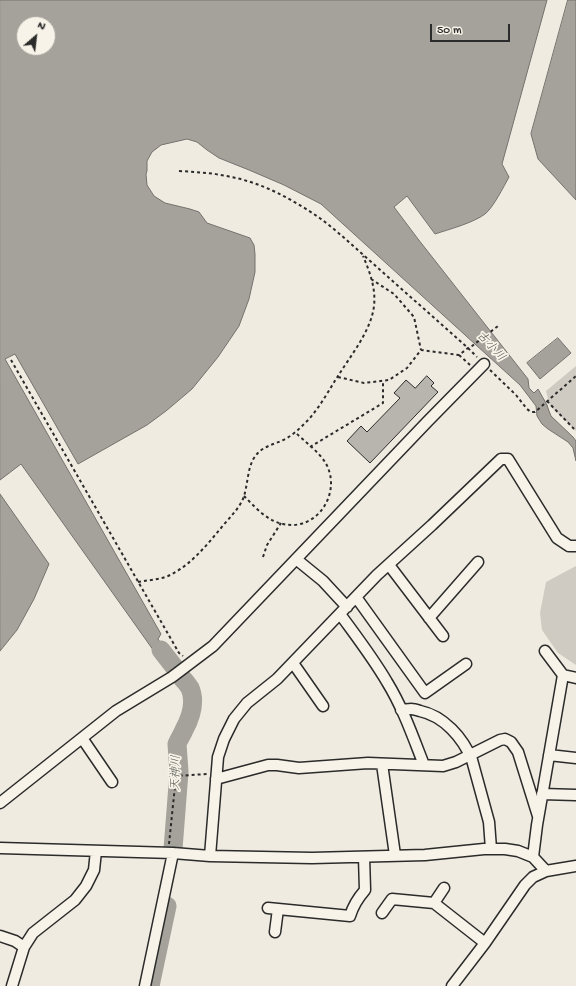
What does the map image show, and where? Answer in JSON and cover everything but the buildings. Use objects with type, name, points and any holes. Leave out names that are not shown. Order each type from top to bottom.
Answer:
[{"type":"street","points":[[0,803],[116,712],[172,677],[212,646],[422,426],[484,364]]},
{"type":"street","points":[[210,856],[218,758],[224,739],[234,718],[247,703],[277,679],[356,597],[501,459],[508,459],[557,538],[569,546],[576,546]]},
{"type":"street","points":[[296,559],[323,581],[344,610],[367,651],[388,683],[424,765]]},
{"type":"street","points":[[429,618],[478,562]]},
{"type":"street","points":[[389,565],[443,636]]},
{"type":"street","points":[[356,597],[425,693],[466,664]]},
{"type":"street","points":[[545,651],[562,675],[576,678]]},
{"type":"street","points":[[293,663],[323,706]]},
{"type":"street","points":[[533,857],[538,816],[562,675]]},
{"type":"street","points":[[401,710],[412,709],[428,713],[445,723],[456,734],[470,755],[489,822],[491,849]]},
{"type":"street","points":[[82,738],[112,782]]},
{"type":"street","points":[[216,776],[268,765],[299,768],[368,763],[443,766],[456,762],[500,740],[505,739],[512,742],[518,752],[538,816]]},
{"type":"street","points":[[549,755],[576,758]]},
{"type":"street","points":[[382,764],[395,856]]},
{"type":"street","points":[[542,794],[576,795]]},
{"type":"street","points":[[0,848],[170,853],[210,856],[312,858],[425,855],[505,849],[518,851],[533,857],[546,871]]},
{"type":"street","points":[[12,986],[24,947],[34,933],[79,896],[94,870],[96,851]]},
{"type":"street","points":[[144,986],[170,853]]},
{"type":"street","points":[[275,932],[273,909],[350,916],[358,898],[365,890],[364,856]]},
{"type":"street","points":[[452,986],[525,885],[533,877],[546,871],[576,866]]},
{"type":"street","points":[[434,903],[444,888]]},
{"type":"street","points":[[382,913],[392,899],[434,903],[484,942]]},
{"type":"street","points":[[0,936],[24,947]]},
{"type":"path","points":[[179,171],[208,173],[233,177],[256,184],[279,194],[321,219],[468,348],[516,395],[531,412],[534,412],[576,376]]},
{"type":"path","points":[[138,582],[155,580],[167,576],[179,570],[191,561],[236,511],[244,496],[250,467],[254,458],[261,450],[295,432],[314,414],[365,332],[371,319],[374,305],[374,291],[371,275],[363,255]]},
{"type":"path","points":[[338,377],[364,383],[389,380],[407,368],[421,350],[414,317],[394,294],[371,279]]},
{"type":"path","points":[[459,354],[498,326]]},
{"type":"path","points":[[421,350],[459,354],[468,362]]},
{"type":"path","points":[[11,360],[179,653],[193,662]]},
{"type":"path","points":[[310,447],[383,404],[383,381]]},
{"type":"path","points":[[546,401],[576,431]]},
{"type":"path","points":[[244,496],[271,520],[281,524],[298,524],[312,520],[322,510],[329,499],[332,486],[330,474],[325,462],[295,432]]},
{"type":"path","points":[[263,557],[267,545],[281,524]]},
{"type":"path","points":[[170,853],[176,776],[216,776]]},
{"type":"shaded area","points":[[576,366],[576,431],[550,406],[546,391]]},
{"type":"shaded area","points":[[576,566],[576,665],[558,653],[542,630],[540,613],[546,582]]},
{"type":"water","name":"古小川","points":[[0,0],[547,0],[502,164],[509,177],[491,207],[485,214],[474,220],[461,226],[435,234],[407,196],[394,207],[528,379],[529,388],[534,393],[538,389],[551,416],[576,441],[576,461],[573,448],[568,442],[542,424],[537,416],[536,406],[520,385],[321,204],[284,185],[219,158],[197,142],[187,139],[161,145],[152,152],[147,161],[147,185],[154,196],[165,203],[199,212],[207,223],[250,238],[254,245],[255,254],[255,272],[249,299],[239,326],[218,357],[192,389],[147,425],[78,464],[15,354],[5,359],[161,634],[158,639],[164,648],[156,654],[21,464],[0,480]]},
{"type":"water","points":[[568,0],[576,0],[576,200],[538,159],[531,134]]},
{"type":"water","points":[[558,338],[571,353],[540,379],[527,363]]},
{"type":"water","points":[[0,494],[49,564],[34,599],[17,630],[0,651]]},
{"type":"waterway","name":"天神川","points":[[161,650],[175,668]]},
{"type":"waterway","name":"天神川","points":[[173,849],[179,772],[177,744],[189,720],[193,704],[190,688],[182,678]]},
{"type":"waterway","name":"天神川","points":[[150,986],[167,906]]}]
